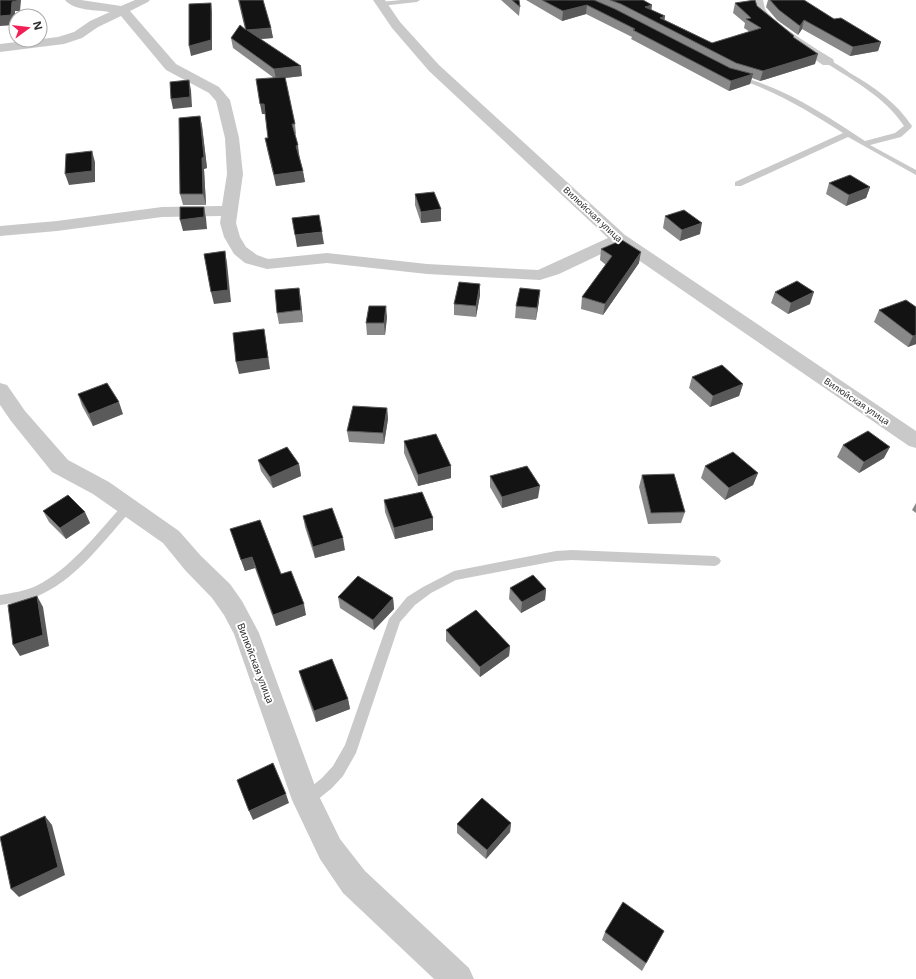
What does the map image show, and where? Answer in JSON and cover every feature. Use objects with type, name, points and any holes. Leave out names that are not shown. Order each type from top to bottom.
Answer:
[{"type":"street","points":[[71,0],[83,5],[122,10],[171,67],[214,90],[223,100],[232,138],[235,174],[228,223],[232,237],[240,250],[251,259],[267,264],[327,258],[427,269],[540,275],[619,239]]},
{"type":"street","points":[[0,48],[60,41],[78,36],[94,24],[144,0]]},
{"type":"street","points":[[757,0],[760,10],[767,18],[801,45],[828,62]]},
{"type":"street","name":"Вилюйская улица","points":[[380,2],[396,25],[434,68],[619,239],[916,441]]},
{"type":"street","points":[[0,231],[72,225],[153,213],[229,211]]},
{"type":"street","name":"Вилюйская улица","points":[[0,390],[18,416],[60,466],[101,488],[127,508],[171,537],[193,563],[221,591],[233,608],[246,634],[306,800],[330,849],[354,882],[458,979]]},
{"type":"lane","name":"Вилюйская улица","points":[[380,2],[417,0]]},
{"type":"lane","points":[[828,62],[877,93],[903,118],[908,126],[898,135],[864,144]]},
{"type":"lane","points":[[731,75],[763,85],[776,91],[828,120],[864,144],[916,173]]},
{"type":"lane","points":[[738,184],[846,135],[847,133]]},
{"type":"lane","points":[[0,600],[15,598],[40,590],[53,582],[69,568],[127,508]]},
{"type":"lane","points":[[306,800],[327,783],[338,771],[351,748],[396,619],[411,601],[427,590],[454,576],[556,556],[572,555],[715,560]]},
{"type":"building","points":[[0,0],[17,0],[12,2],[12,8],[8,8],[8,15],[0,16]]},
{"type":"building","points":[[239,0],[263,0],[271,28],[247,30],[301,66],[274,69],[231,38],[240,25],[246,30]]},
{"type":"building","points":[[512,0],[519,0],[520,7]]},
{"type":"building","points":[[542,0],[594,0],[615,9],[730,68],[753,74],[731,81],[587,5],[563,11]]},
{"type":"building","points":[[610,0],[643,0],[652,5],[645,7],[665,16],[660,18],[712,43],[761,28],[746,19],[751,18],[735,3],[755,0],[757,6],[794,36],[793,37],[818,54],[763,71],[736,63],[621,4]]},
{"type":"building","points":[[770,0],[804,0],[834,19],[841,18],[881,42],[853,47],[804,20],[800,26],[779,10]]},
{"type":"building","points":[[211,3],[211,40],[189,46],[189,4]]},
{"type":"building","points":[[285,77],[295,124],[292,124],[298,145],[296,146],[303,171],[274,175],[265,138],[268,138],[264,104],[260,104],[256,79]]},
{"type":"building","points":[[189,80],[190,97],[171,99],[170,82]]},
{"type":"building","points":[[200,116],[204,157],[202,158],[203,194],[180,194],[179,118]]},
{"type":"building","points":[[92,151],[92,171],[65,174],[66,154]]},
{"type":"building","points":[[850,175],[870,187],[849,195],[829,183]]},
{"type":"building","points":[[434,192],[441,209],[421,212],[415,194]]},
{"type":"building","points":[[180,207],[204,207],[204,217],[180,220]]},
{"type":"building","points":[[684,210],[702,223],[682,230],[665,216]]},
{"type":"building","points":[[319,215],[322,232],[295,235],[292,218]]},
{"type":"building","points":[[622,240],[641,252],[605,304],[582,297],[612,256],[601,249]]},
{"type":"building","points":[[225,251],[228,290],[211,292],[204,254]]},
{"type":"building","points":[[797,281],[814,292],[791,303],[775,292]]},
{"type":"building","points":[[459,282],[480,284],[476,306],[454,304]]},
{"type":"building","points":[[299,288],[301,310],[277,313],[275,290]]},
{"type":"building","points":[[520,288],[540,290],[537,308],[516,306]]},
{"type":"building","points":[[906,300],[916,307],[916,335],[913,336],[879,310]]},
{"type":"building","points":[[369,306],[386,306],[384,323],[366,323]]},
{"type":"building","points":[[264,329],[268,358],[236,362],[233,333]]},
{"type":"building","points":[[722,365],[743,384],[713,396],[692,377]]},
{"type":"building","points":[[107,383],[119,402],[89,414],[78,394]]},
{"type":"building","points":[[353,406],[387,408],[383,433],[347,431]]},
{"type":"building","points":[[868,431],[890,447],[864,462],[843,445]]},
{"type":"building","points":[[436,434],[451,466],[418,475],[404,441]]},
{"type":"building","points":[[287,447],[299,464],[270,477],[258,460]]},
{"type":"building","points":[[733,452],[758,473],[729,488],[705,466]]},
{"type":"building","points":[[527,466],[540,486],[502,497],[490,476]]},
{"type":"building","points":[[674,474],[685,512],[651,513],[642,475]]},
{"type":"building","points":[[422,492],[433,518],[394,528],[384,500]]},
{"type":"building","points":[[68,495],[85,512],[60,528],[43,511]]},
{"type":"building","points":[[332,508],[343,538],[313,547],[303,516]]},
{"type":"building","points":[[260,520],[281,574],[291,571],[304,604],[273,615],[252,557],[241,560],[230,529]]},
{"type":"building","points":[[533,575],[546,589],[522,602],[510,588]]},
{"type":"building","points":[[358,576],[393,598],[373,620],[338,597]]},
{"type":"building","points":[[37,596],[43,635],[13,645],[8,605]]},
{"type":"building","points":[[476,610],[510,646],[480,667],[446,630]]},
{"type":"building","points":[[332,659],[348,699],[314,711],[299,671]]},
{"type":"building","points":[[273,763],[286,794],[249,811],[237,780]]},
{"type":"building","points":[[482,798],[511,823],[487,850],[457,824]]},
{"type":"building","points":[[45,816],[58,867],[11,889],[0,837]]},
{"type":"building","points":[[623,902],[664,931],[646,963],[605,932]]}]
